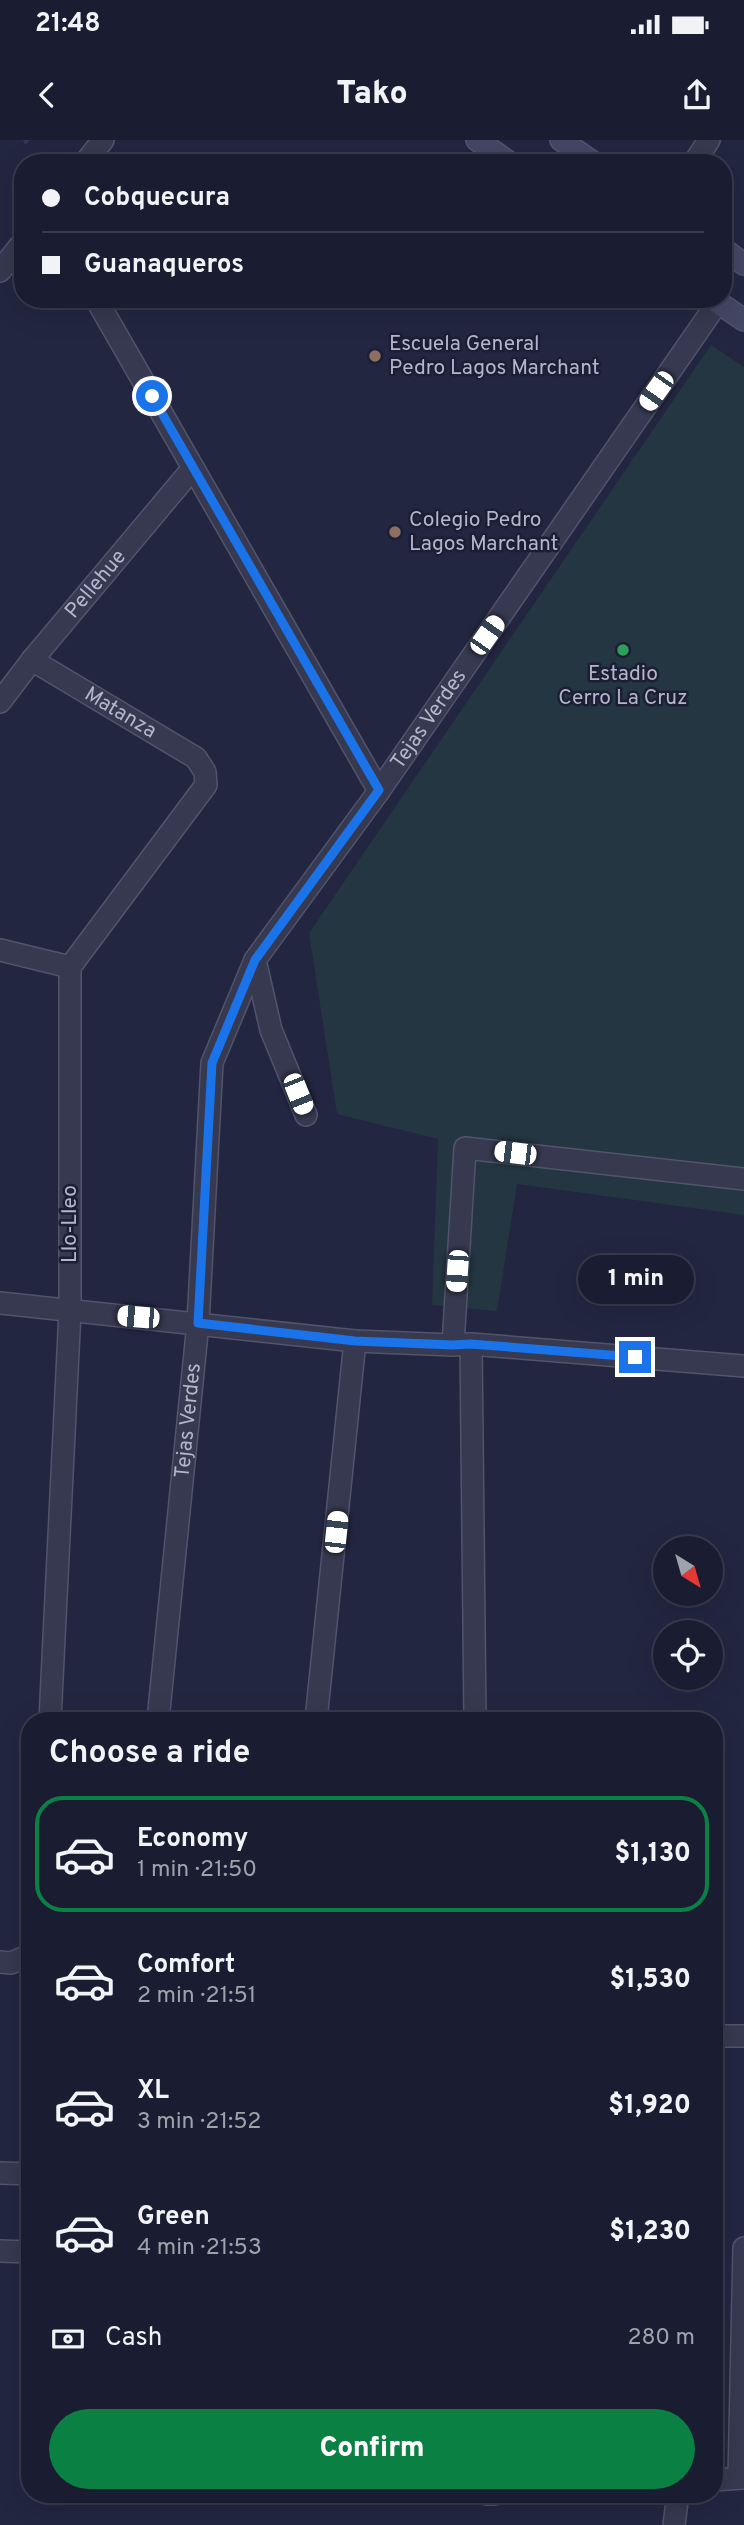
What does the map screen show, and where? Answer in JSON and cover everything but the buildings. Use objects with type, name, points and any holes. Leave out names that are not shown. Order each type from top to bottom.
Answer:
[{"type":"main road","points":[[477,140],[497,154]]},
{"type":"main road","points":[[561,140],[581,154]]},
{"type":"main road","points":[[726,308],[744,320]]},
{"type":"street","points":[[92,154],[103,140]]},
{"type":"street","points":[[0,271],[14,253]]},
{"type":"street","points":[[101,308],[379,790]]},
{"type":"street","name":"Tejas Verdes","points":[[159,1712],[198,1323],[212,1063],[255,960],[379,790],[710,308]]},
{"type":"street","name":"Pellehue","points":[[0,702],[193,468]]},
{"type":"street","name":"Matanza","points":[[32,660],[196,758],[205,772],[206,785],[70,967]]},
{"type":"street","points":[[0,950],[70,967]]},
{"type":"street","points":[[255,960],[271,1031],[306,1115]]},
{"type":"street","name":"Llo-Lleo","points":[[50,1712],[71,1311],[70,967]]},
{"type":"street","points":[[475,1712],[462,1345],[465,1148],[744,1179]]},
{"type":"street","points":[[0,1303],[355,1341],[462,1345],[744,1366]]},
{"type":"street","points":[[317,1712],[355,1341]]},
{"type":"street","points":[[0,1962],[11,1963],[21,1959]]},
{"type":"street","points":[[723,2036],[744,2036]]},
{"type":"street","points":[[0,2173],[21,2174]]},
{"type":"street","points":[[723,2479],[741,2478],[744,2248]]},
{"type":"street","points":[[0,2251],[21,2252]]},
{"type":"street","points":[[674,2525],[677,2503]]},
{"type":"shaded area","name":"Estadio Cerro La Cruz","points":[[711,345],[744,367],[744,1215],[517,1184],[497,1311],[432,1305],[438,1139],[337,1114],[309,933]]},
{"type":"place","name":"Escuela General Pedro Lagos Marchant","points":[[375,356]]},
{"type":"place","name":"Colegio Pedro Lagos Marchant","points":[[395,532]]},
{"type":"place","name":"Estadio Cerro La Cruz","points":[[623,650]]},
{"type":"route","points":[[152,396],[379,790],[255,960],[212,1063],[198,1323],[355,1341],[471,1344],[635,1357]]}]
